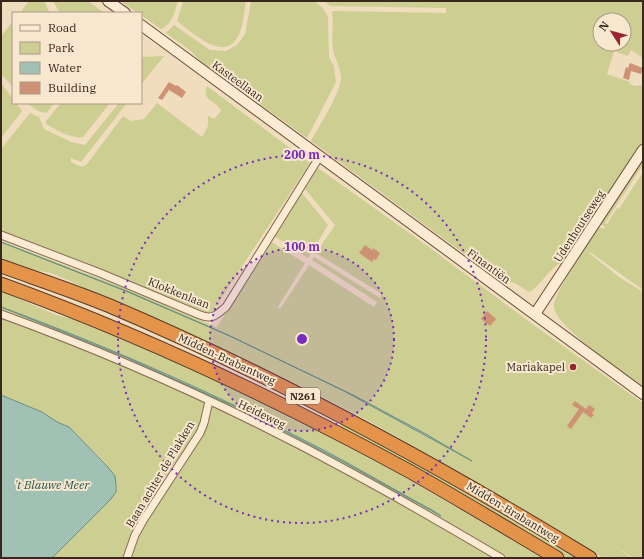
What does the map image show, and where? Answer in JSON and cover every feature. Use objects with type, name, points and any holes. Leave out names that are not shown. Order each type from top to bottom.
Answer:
[{"type":"highway","name":"Midden-Brabantweg","points":[[1,266],[108,305],[208,349],[332,410],[479,491],[590,558]]},
{"type":"highway","name":"Midden-Brabantweg","points":[[1,284],[100,322],[200,365],[255,391],[321,424],[410,472],[557,558]]},
{"type":"street","points":[[108,1],[123,12]]},
{"type":"street","name":"Kasteellaan","points":[[142,26],[320,156]]},
{"type":"street","name":"Udenhoutseweg","points":[[535,314],[643,150]]},
{"type":"street","name":"Klokkenlaan","points":[[1,235],[100,273],[206,318],[213,317],[226,307],[320,156]]},
{"type":"street","name":"Finantiën","points":[[320,156],[643,394]]},
{"type":"street","name":"Heideweg","points":[[1,314],[118,360],[209,400],[353,473],[501,558]]},
{"type":"street","name":"Baan achter de Plakken","points":[[127,558],[135,535],[144,519],[200,433],[204,423],[209,400]]},
{"type":"green space","points":[[29,1],[44,1],[50,12],[21,12]]},
{"type":"green space","points":[[53,1],[88,1],[103,12],[59,12]]},
{"type":"green space","points":[[124,1],[178,1],[170,21],[161,29],[142,16],[142,12],[136,12],[123,3]]},
{"type":"green space","points":[[183,1],[246,1],[240,32],[234,42],[227,46],[219,47],[210,44],[192,33],[177,21]]},
{"type":"green space","points":[[251,1],[314,1],[323,8],[328,17],[329,57],[334,66],[336,82],[307,138],[201,62],[191,51],[166,33],[174,25],[210,50],[226,51],[237,45],[245,34]]},
{"type":"green space","points":[[324,1],[643,1],[643,58],[632,51],[632,12],[592,12],[592,52],[614,52],[607,74],[630,82],[629,84],[636,86],[643,85],[643,144],[565,261],[551,270],[530,292],[514,283],[501,281],[311,141],[334,100],[340,84],[341,77],[333,50],[332,12],[446,13],[446,8],[330,6]]},
{"type":"green space","points":[[12,22],[12,86],[1,74],[1,36]]},
{"type":"green space","points":[[617,52],[630,52],[628,56]]},
{"type":"green space","points":[[164,56],[142,84],[142,57]]},
{"type":"green space","points":[[1,83],[12,98],[12,104],[17,104],[22,111],[1,138]]},
{"type":"green space","points":[[207,86],[310,163],[212,312],[210,313],[203,311],[52,250],[1,232],[1,149],[30,113],[39,117],[44,129],[71,142],[85,145],[118,104],[126,104],[81,162],[71,158],[71,162],[82,167],[87,164],[123,116],[130,121],[144,119],[157,103],[202,137],[208,126],[208,116],[214,119],[221,111],[219,107],[208,98],[206,91]]},
{"type":"green space","points":[[28,104],[53,104],[47,113],[38,111]]},
{"type":"green space","points":[[60,104],[109,104],[83,137],[79,138],[64,134],[46,124],[46,121]]},
{"type":"green space","points":[[643,156],[643,165],[605,223],[607,224],[617,208],[619,209],[643,172],[643,290],[590,252],[589,253],[619,277],[643,292],[643,387],[578,337],[565,325],[557,314],[554,306],[557,296],[578,260],[579,254],[598,227],[604,229],[605,227],[601,224],[601,220]]},
{"type":"green space","points":[[318,168],[643,403],[643,558],[634,558],[612,545],[632,558],[603,558],[437,459],[336,404],[276,374],[215,345],[91,292],[51,273],[34,270],[1,258],[1,243],[36,255],[1,241],[122,287],[217,327],[270,241],[305,263],[278,307],[280,309],[309,265],[374,307],[377,302],[312,260],[314,257],[380,298],[382,294],[316,253],[335,225],[305,189]]},
{"type":"green space","points":[[302,193],[328,225],[308,258],[274,236]]},
{"type":"green space","points":[[1,291],[56,315],[75,319],[149,350],[290,416],[411,481],[543,558],[505,558],[262,424],[1,311]]},
{"type":"green space","points":[[1,316],[117,362],[204,402],[201,421],[194,437],[137,520],[124,558],[52,558],[111,499],[115,476],[107,465],[69,427],[57,422],[42,412],[1,395]]},
{"type":"green space","points":[[214,406],[353,476],[497,558],[131,558],[151,513],[196,446],[203,432],[211,408]]},
{"type":"green space","points":[[342,420],[452,481],[582,558],[564,558],[427,477],[338,429]]},
{"type":"water","points":[[1,242],[129,292],[228,335],[355,396],[472,461],[344,391],[230,336],[128,292]]},
{"type":"water","points":[[1,307],[132,359],[218,398],[260,418],[302,439],[344,461],[441,516],[347,464],[251,414],[125,357]]},
{"type":"water","name":"'t Blauwe Meer","points":[[1,395],[42,412],[57,422],[69,427],[115,476],[116,492],[111,499],[52,558],[1,558]]},
{"type":"building","points":[[630,63],[643,68],[641,74],[631,71],[629,80],[623,78],[626,67],[628,68]]},
{"type":"building","points":[[169,82],[176,86],[177,85],[186,92],[182,98],[169,90],[162,100],[158,98]]},
{"type":"building","points":[[365,245],[380,253],[376,260],[374,259],[372,262],[359,253]]},
{"type":"building","points":[[487,311],[496,319],[490,326],[481,319]]},
{"type":"building","points":[[575,401],[586,409],[589,405],[595,409],[592,413],[594,415],[591,418],[583,412],[571,429],[567,426],[579,409],[572,405]]},
{"type":"place","name":"Mariakapel","points":[[573,367]]}]
